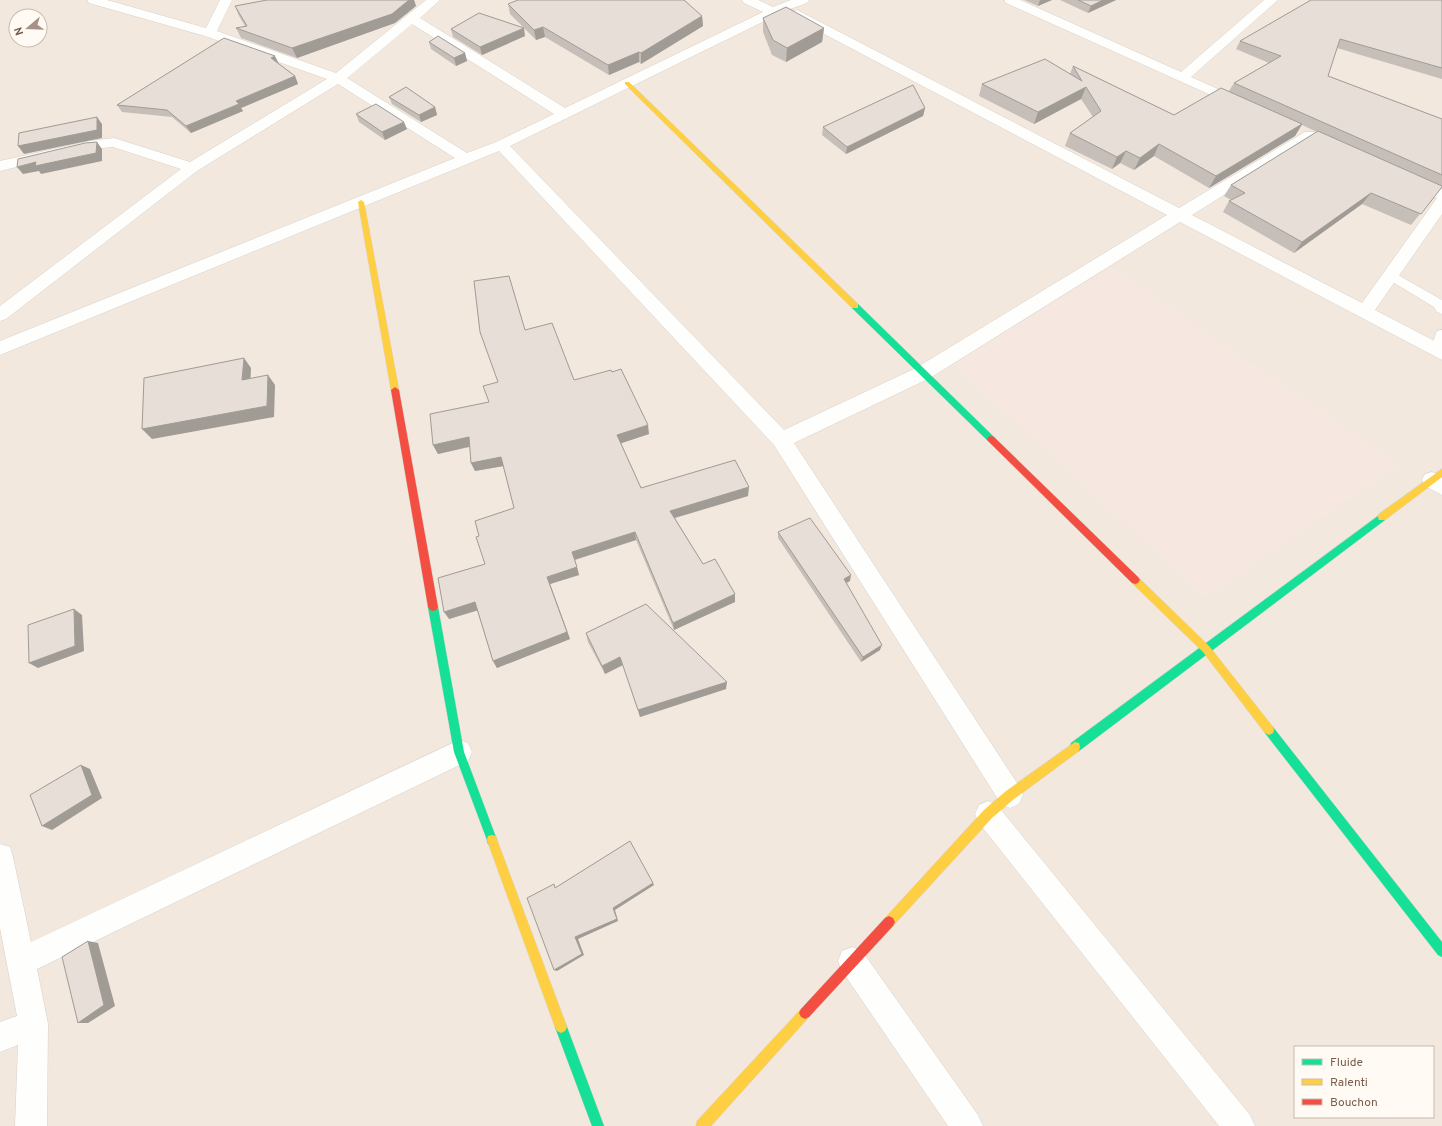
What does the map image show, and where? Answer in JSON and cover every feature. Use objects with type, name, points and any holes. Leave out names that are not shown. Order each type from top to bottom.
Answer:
[{"type":"street","points":[[93,0],[210,33],[338,78],[466,159]]},
{"type":"street","points":[[210,33],[226,0]]},
{"type":"street","points":[[0,315],[192,168],[338,78],[434,0]]},
{"type":"street","points":[[748,0],[778,10],[1180,215],[1440,351]]},
{"type":"street","points":[[0,348],[501,145],[778,10],[803,0]]},
{"type":"street","points":[[1010,0],[1253,110]]},
{"type":"street","points":[[1182,78],[1272,0]]},
{"type":"street","points":[[412,18],[564,114]]},
{"type":"street","points":[[627,83],[1206,649],[1442,951]]},
{"type":"street","points":[[781,440],[923,373],[1310,135]]},
{"type":"street","points":[[0,166],[90,145],[114,142],[192,168]]},
{"type":"street","points":[[501,145],[781,440],[1010,795]]},
{"type":"street","points":[[1400,176],[1442,194]]},
{"type":"street","points":[[361,202],[459,752],[598,1126]]},
{"type":"street","points":[[1365,312],[1442,202]]},
{"type":"street","points":[[702,1126],[988,814],[1010,795],[1206,649],[1439,479]]},
{"type":"street","points":[[21,962],[459,752]]},
{"type":"street","points":[[988,814],[1239,1126]]},
{"type":"street","points":[[0,857],[32,1024],[31,1126]]},
{"type":"street","points":[[852,962],[967,1126]]},
{"type":"street","points":[[0,1037],[32,1024]]},
{"type":"lane","points":[[1391,275],[1439,304],[1442,308]]},
{"type":"lane","points":[[1440,351],[1442,335]]},
{"type":"shaded area","points":[[0,0],[1442,0],[1442,1126],[0,1126]]},
{"type":"shaded area","points":[[1112,268],[1399,465],[1205,597],[954,364]]},
{"type":"building","points":[[267,0],[409,0],[392,14],[292,48],[236,28],[247,26],[235,6]]},
{"type":"building","points":[[518,0],[684,0],[702,16],[641,53],[639,52],[608,65],[543,27],[534,30],[508,4]]},
{"type":"building","points":[[1078,0],[1103,0],[1091,6]]},
{"type":"building","points":[[1311,0],[1442,0],[1442,68],[1340,39],[1328,76],[1442,119],[1442,175],[1234,83],[1281,56],[1240,41]]},
{"type":"building","points":[[786,7],[824,28],[787,48],[773,40],[763,18]]},
{"type":"building","points":[[479,13],[524,28],[480,47],[451,29]]},
{"type":"building","points":[[438,36],[465,53],[454,58],[429,42]]},
{"type":"building","points":[[224,38],[275,56],[271,58],[295,76],[236,101],[239,104],[186,126],[167,110],[117,105]]},
{"type":"building","points":[[1045,59],[1082,81],[1073,66],[1174,115],[1221,88],[1302,124],[1216,176],[1159,144],[1140,158],[1126,151],[1117,157],[1070,133],[1101,111],[1086,87],[1038,112],[982,84]]},
{"type":"building","points":[[913,85],[925,108],[847,147],[823,127]]},
{"type":"building","points":[[406,87],[435,107],[419,115],[389,97]]},
{"type":"building","points":[[376,104],[404,122],[382,132],[356,114]]},
{"type":"building","points":[[97,117],[97,130],[18,146],[19,133]]},
{"type":"building","points":[[1318,131],[1442,187],[1421,214],[1371,193],[1302,242],[1229,201],[1245,193],[1231,185]]},
{"type":"building","points":[[97,142],[96,153],[35,166],[36,162],[17,167],[18,159],[85,143]]},
{"type":"building","points":[[509,276],[525,330],[552,323],[574,380],[611,370],[612,372],[621,369],[648,425],[617,435],[641,488],[735,460],[749,487],[670,511],[703,564],[715,559],[735,594],[673,623],[635,532],[572,552],[577,567],[547,577],[567,632],[493,661],[475,602],[444,612],[438,578],[485,564],[476,537],[479,536],[475,521],[514,508],[501,457],[471,463],[469,437],[433,445],[430,414],[489,402],[483,386],[498,382],[480,332],[474,281]]},
{"type":"building","points":[[244,358],[242,380],[268,375],[267,406],[142,429],[144,378]]},
{"type":"building","points":[[810,518],[851,575],[844,579],[882,645],[863,657],[778,532]]},
{"type":"building","points":[[646,604],[727,682],[638,710],[620,657],[602,666],[586,633]]},
{"type":"building","points":[[74,609],[75,646],[29,663],[28,625]]},
{"type":"building","points":[[81,765],[92,795],[42,826],[30,795]]},
{"type":"building","points":[[630,841],[653,883],[613,908],[617,919],[575,937],[582,954],[554,970],[527,898],[554,884],[555,888]]},
{"type":"building","points":[[88,941],[104,1005],[78,1023],[62,957]]},
{"type":"traffic: fast","points":[[855,306],[991,439]]},
{"type":"traffic: fast","points":[[1075,747],[1382,517]]},
{"type":"traffic: fast","points":[[433,607],[459,752],[492,840]]},
{"type":"traffic: fast","points":[[1269,730],[1442,951]]},
{"type":"traffic: fast","points":[[561,1027],[598,1126]]},
{"type":"traffic: slow","points":[[627,83],[855,306]]},
{"type":"traffic: slow","points":[[361,202],[395,390]]},
{"type":"traffic: slow","points":[[1382,517],[1442,472]]},
{"type":"traffic: slow","points":[[1135,580],[1206,649],[1269,730]]},
{"type":"traffic: slow","points":[[889,922],[988,814],[1010,795],[1075,747]]},
{"type":"traffic: slow","points":[[492,840],[561,1027]]},
{"type":"traffic: slow","points":[[702,1126],[805,1013]]},
{"type":"traffic: jam","points":[[395,390],[433,607]]},
{"type":"traffic: jam","points":[[991,439],[1135,580]]},
{"type":"traffic: jam","points":[[805,1013],[889,922]]}]
